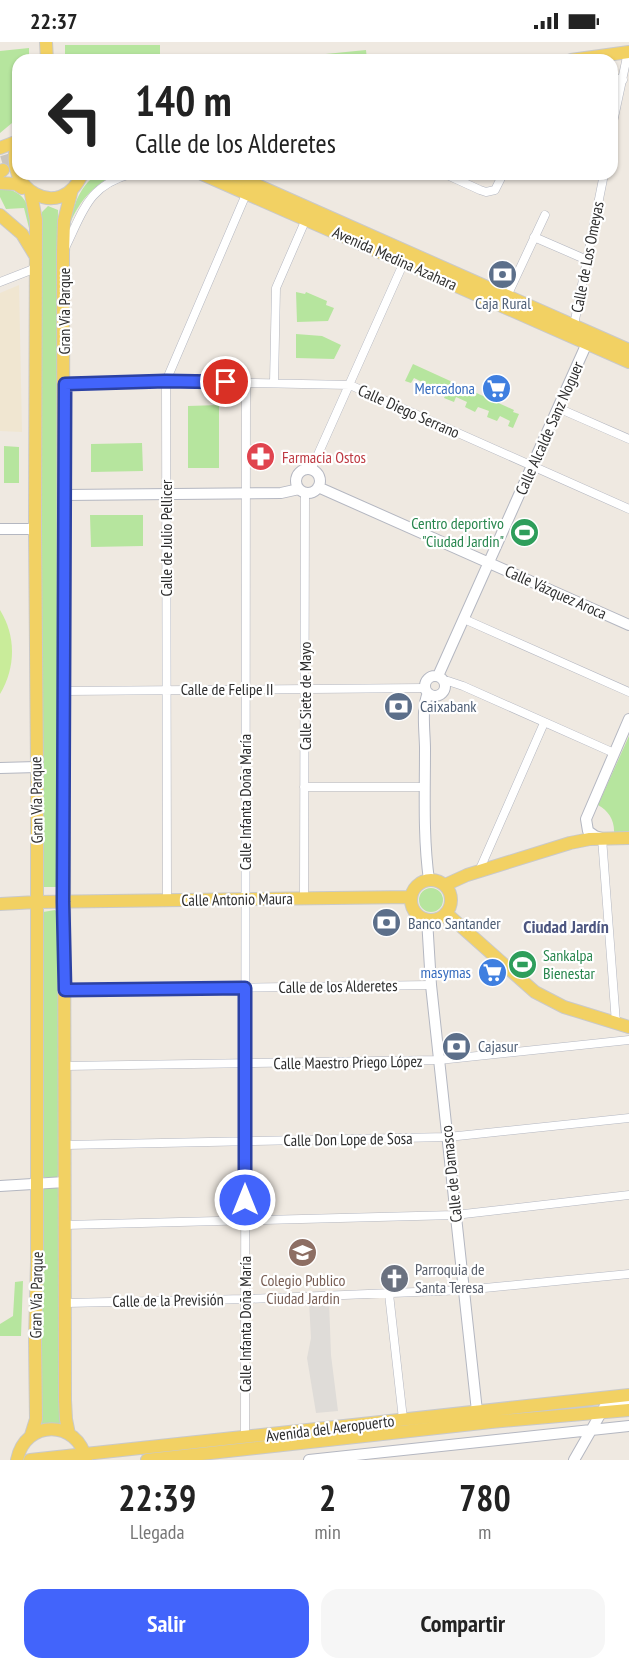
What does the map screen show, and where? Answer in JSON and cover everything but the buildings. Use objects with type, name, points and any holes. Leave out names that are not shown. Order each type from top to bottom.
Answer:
[{"type":"main road","name":"Gran Vía Parque","points":[[17,180],[27,191],[36,220],[34,529],[37,767],[36,1419],[32,1435]]},
{"type":"main road","name":"Avenida Medina Azahara","points":[[217,180],[559,331],[629,350]]},
{"type":"main road","name":"Avenida Medina Azahara","points":[[245,180],[574,325],[589,338],[629,362]]},
{"type":"main road","name":"Gran Vía Parque","points":[[69,1434],[66,1414],[63,902],[65,384],[63,252],[64,221],[77,182]]},
{"type":"main road","points":[[0,183],[16,184],[27,191],[52,198],[62,195],[77,182]]},
{"type":"main road","points":[[0,215],[22,234],[35,261]]},
{"type":"main road","points":[[445,885],[479,871],[570,843],[602,838],[629,838]]},
{"type":"main road","points":[[436,880],[445,885],[451,898],[446,913],[438,918],[427,919],[419,916],[414,909],[411,897],[417,885],[436,880]]},
{"type":"main road","name":"Calle Antonio Maura","points":[[63,902],[411,897]]},
{"type":"main road","points":[[0,904],[63,902]]},
{"type":"main road","points":[[446,913],[535,992],[564,1007],[629,1027]]},
{"type":"main road","name":"Avenida del Aeropuerto","points":[[30,1460],[85,1457],[629,1395]]},
{"type":"main road","name":"Avenida del Aeropuerto","points":[[147,1460],[490,1422],[629,1410]]},
{"type":"main road","points":[[17,1460],[20,1448],[32,1435],[53,1429],[69,1434],[78,1442],[85,1457]]},
{"type":"street","points":[[618,100],[629,52]]},
{"type":"street","points":[[618,79],[622,80]]},
{"type":"street","points":[[619,95],[629,100]]},
{"type":"street","points":[[63,252],[79,214],[90,198],[114,180]]},
{"type":"street","points":[[459,180],[486,192],[495,190],[500,180]]},
{"type":"street","name":"Calle de Los Omeyas","points":[[559,331],[574,325],[603,180]]},
{"type":"street","name":"Calle de Julio Pellicer","points":[[167,901],[166,381],[247,192]]},
{"type":"street","points":[[507,297],[545,215]]},
{"type":"street","points":[[274,382],[276,288],[306,219]]},
{"type":"street","points":[[534,237],[587,260]]},
{"type":"street","points":[[0,282],[31,270],[35,261]]},
{"type":"street","points":[[311,470],[404,262]]},
{"type":"street","name":"Calle Alcalde Sanz Noguer","points":[[441,679],[464,619],[589,338]]},
{"type":"street","name":"Calle Diego Serrano","points":[[65,384],[166,381],[350,385],[629,509]]},
{"type":"street","name":"Calle Infanta Doña María","points":[[245,1438],[246,383]]},
{"type":"street","points":[[558,408],[629,439]]},
{"type":"street","points":[[64,495],[313,492],[318,487],[318,476],[311,470],[303,471],[297,476],[296,484],[302,491]]},
{"type":"street","name":"Calle Vázquez Aroca","points":[[318,487],[629,625]]},
{"type":"street","name":"Calle Siete de Mayo","points":[[302,491],[305,689],[304,898]]},
{"type":"street","points":[[0,529],[34,529]]},
{"type":"street","points":[[464,619],[629,693]]},
{"type":"street","points":[[429,880],[426,857],[424,712],[427,691],[425,682],[429,677],[463,686],[614,753]]},
{"type":"street","points":[[427,691],[433,696],[442,693],[445,687],[441,679]]},
{"type":"street","name":"Calle de Felipe II","points":[[65,691],[305,689],[427,691]]},
{"type":"street","points":[[616,1023],[602,838],[595,837],[588,831],[586,819],[629,719]]},
{"type":"street","points":[[479,871],[544,723]]},
{"type":"street","points":[[0,768],[37,767]]},
{"type":"street","points":[[304,787],[425,786]]},
{"type":"street","name":"Calle de Damasco","points":[[427,919],[431,985],[477,1411]]},
{"type":"street","name":"Calle de los Alderetes","points":[[65,990],[431,985]]},
{"type":"street","name":"Calle Maestro Priego López","points":[[65,1066],[439,1060],[629,1040]]},
{"type":"street","name":"Calle Don Lope de Sosa","points":[[66,1145],[448,1137],[629,1118]]},
{"type":"street","points":[[0,1186],[65,1182]]},
{"type":"street","points":[[66,1226],[455,1215],[629,1196]]},
{"type":"street","name":"Calle de la Previsión","points":[[66,1303],[389,1294],[464,1290],[629,1274]]},
{"type":"street","points":[[389,1294],[403,1419]]},
{"type":"street","points":[[574,1460],[599,1414],[609,1404],[629,1401]]},
{"type":"street","points":[[477,1411],[490,1422]]},
{"type":"street","name":"Avenida del Aeropuerto","points":[[309,1460],[336,1459],[629,1426]]},
{"type":"shaded area","points":[[19,285],[22,432],[0,431],[0,293]]},
{"type":"shaded area","points":[[329,1301],[331,1355],[338,1411],[316,1413],[307,1358],[311,1338],[309,1302]]},
{"type":"green space","points":[[65,45],[160,45],[160,54],[65,54]]},
{"type":"green space","points":[[29,48],[29,54],[12,54],[12,123],[0,133],[0,51]]},
{"type":"green space","points":[[366,50],[366,54],[326,54]]},
{"type":"green space","points":[[90,180],[105,180],[86,196],[68,228],[75,205]]},
{"type":"green space","points":[[0,188],[15,192],[25,200],[29,212],[29,228],[24,208],[6,209],[0,197]]},
{"type":"green space","points":[[48,206],[58,210],[60,887],[42,887],[41,288],[42,212]]},
{"type":"green space","points":[[296,292],[305,294],[306,292],[327,301],[326,305],[334,308],[328,321],[297,322]]},
{"type":"green space","points":[[296,334],[322,336],[341,345],[334,359],[296,358]]},
{"type":"green space","points":[[413,364],[514,410],[513,412],[519,414],[513,428],[508,426],[510,421],[500,416],[497,421],[487,417],[489,411],[478,407],[475,412],[465,407],[467,402],[456,397],[454,402],[444,398],[446,393],[435,388],[432,393],[422,388],[424,383],[414,378],[411,383],[405,381]]},
{"type":"green space","points":[[219,405],[219,468],[188,468],[188,406]]},
{"type":"green space","points":[[142,443],[143,471],[91,472],[91,444]]},
{"type":"green space","points":[[4,446],[19,447],[19,483],[4,483]]},
{"type":"green space","points":[[90,515],[143,515],[143,546],[91,547]]},
{"type":"green space","points":[[0,610],[9,630],[12,652],[9,673],[0,694]]},
{"type":"green space","points":[[629,736],[629,833],[614,834],[610,817],[598,805]]},
{"type":"green space","points":[[431,888],[436,889],[442,895],[442,905],[436,911],[431,912],[426,911],[420,905],[419,900],[420,895],[426,889]]},
{"type":"green space","points":[[55,910],[58,913],[60,1173],[57,1177],[44,1177],[42,915],[43,912]]},
{"type":"green space","points":[[45,1188],[59,1188],[60,1424],[42,1424],[42,1191]]},
{"type":"green space","points":[[23,1281],[21,1336],[0,1336],[0,1324],[13,1316],[15,1282]]},
{"type":"tunnel","points":[[2,162],[12,159]]},
{"type":"place","name":"Caja Rural","points":[[503,275]]},
{"type":"place","name":"Mercadona","points":[[496,388]]},
{"type":"place","name":"Farmacia Ostos","points":[[261,457]]},
{"type":"place","name":"Centro deportivo \"Ciudad Jardin\"","points":[[525,532]]},
{"type":"place","name":"Caixabank","points":[[399,706]]},
{"type":"place","name":"Banco Santander","points":[[387,923]]},
{"type":"place","name":"Sankalpa Bienestar","points":[[522,964]]},
{"type":"place","name":"masymas","points":[[492,972]]},
{"type":"place","name":"Cajasur","points":[[457,1046]]},
{"type":"place","name":"Colegio Publico Ciudad Jardin","points":[[303,1252]]},
{"type":"place","name":"Parroquia de Santa Teresa","points":[[394,1278]]},
{"type":"district","name":"Ciudad Jardín","points":[[566,927]]},
{"type":"route","points":[[226,382],[65,384],[63,902],[65,990],[245,988],[245,1200]]}]
